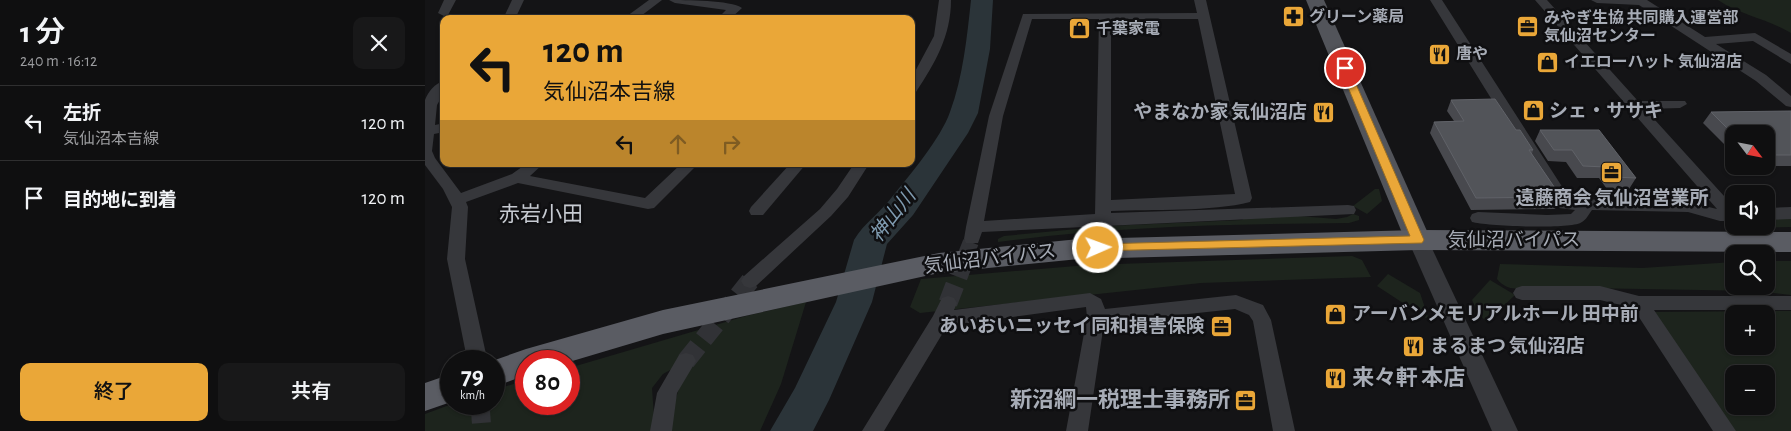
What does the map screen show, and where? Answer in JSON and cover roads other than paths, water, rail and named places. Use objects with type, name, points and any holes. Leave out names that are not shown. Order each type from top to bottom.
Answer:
[{"type":"highway","name":"気仙沼バイパス","points":[[568,350],[663,322],[775,300],[939,263],[1079,249],[1418,240],[1791,242]]},
{"type":"highway","points":[[425,398],[440,392]]},
{"type":"main road","points":[[1315,0],[1418,240]]},
{"type":"street","points":[[444,13],[450,0]]},
{"type":"street","points":[[511,15],[517,0]]},
{"type":"street","points":[[635,15],[656,0]]},
{"type":"street","points":[[675,0],[736,8],[728,15]]},
{"type":"street","points":[[915,83],[931,59],[943,30],[945,0]]},
{"type":"street","points":[[1200,0],[1244,198],[1221,202],[1103,213],[973,233],[996,116],[1027,16],[1203,16]]},
{"type":"street","points":[[1436,0],[1565,204],[1688,207],[1725,215]]},
{"type":"street","points":[[1541,0],[1725,206]]},
{"type":"street","points":[[1597,0],[1641,1],[1700,41],[1761,78],[1791,103]]},
{"type":"street","points":[[1103,213],[1105,16]]},
{"type":"street","points":[[1700,41],[1755,37],[1779,50],[1791,60]]},
{"type":"street","points":[[440,89],[434,95],[425,151],[427,159],[450,187],[460,207],[456,259],[481,350]]},
{"type":"street","points":[[1634,105],[1680,104]]},
{"type":"street","points":[[427,132],[440,128]]},
{"type":"street","points":[[456,200],[517,178],[531,167]]},
{"type":"street","points":[[517,178],[647,204],[687,167]]},
{"type":"street","points":[[757,211],[795,167]]},
{"type":"street","points":[[750,281],[773,256],[837,201],[859,167]]},
{"type":"street","points":[[1478,218],[1547,221],[1576,219],[1588,204]]},
{"type":"street","points":[[1103,213],[1348,210]]},
{"type":"street","points":[[1775,214],[1791,213]]},
{"type":"street","points":[[1418,240],[1505,431]]},
{"type":"street","points":[[1522,293],[1600,293],[1639,303],[1791,303]]},
{"type":"street","points":[[873,431],[944,311],[1089,300],[1095,304],[1096,317],[1077,431]]},
{"type":"street","points":[[1096,317],[1236,302],[1256,310],[1262,320],[1284,431]]},
{"type":"street","points":[[1639,303],[1725,431]]},
{"type":"street","points":[[661,431],[662,406],[665,394],[686,361]]},
{"type":"waterway","name":"神山川","points":[[791,431],[809,400],[854,302],[871,240],[902,207],[954,133],[964,113],[978,49],[982,0]]},
{"type":"tunnel","points":[[965,257],[972,239]]},
{"type":"tunnel","points":[[948,303],[966,256]]},
{"type":"tunnel","points":[[686,361],[750,281]]},
{"type":"tunnel","points":[[481,415],[482,431]]},
{"type":"place","name":"グリーン薬局","points":[[1293,17]]},
{"type":"place","name":"みやぎ生協 共同購入運営部 気仙沼センター","points":[[1528,27]]},
{"type":"place","name":"千葉家電","points":[[1080,29]]},
{"type":"place","name":"唐や","points":[[1440,54]]},
{"type":"place","name":"イエローハット 気仙沼店","points":[[1548,62]]},
{"type":"place","name":"シェ・ササキ","points":[[1533,111]]},
{"type":"place","name":"やまなか家 気仙沼店","points":[[1323,112]]},
{"type":"place","name":"遠藤商会 気仙沼営業所","points":[[1612,172]]},
{"type":"place","name":"アーバンメモリアルホール 田中前","points":[[1336,314]]},
{"type":"place","name":"あいおいニッセイ同和損害保険","points":[[1221,326]]},
{"type":"place","name":"まるまつ 気仙沼店","points":[[1414,346]]},
{"type":"place","name":"来々軒 本店","points":[[1336,378]]},
{"type":"place","name":"新沼綱一税理士事務所","points":[[1246,400]]},
{"type":"district","name":"赤岩小田","points":[[541,214]]}]
